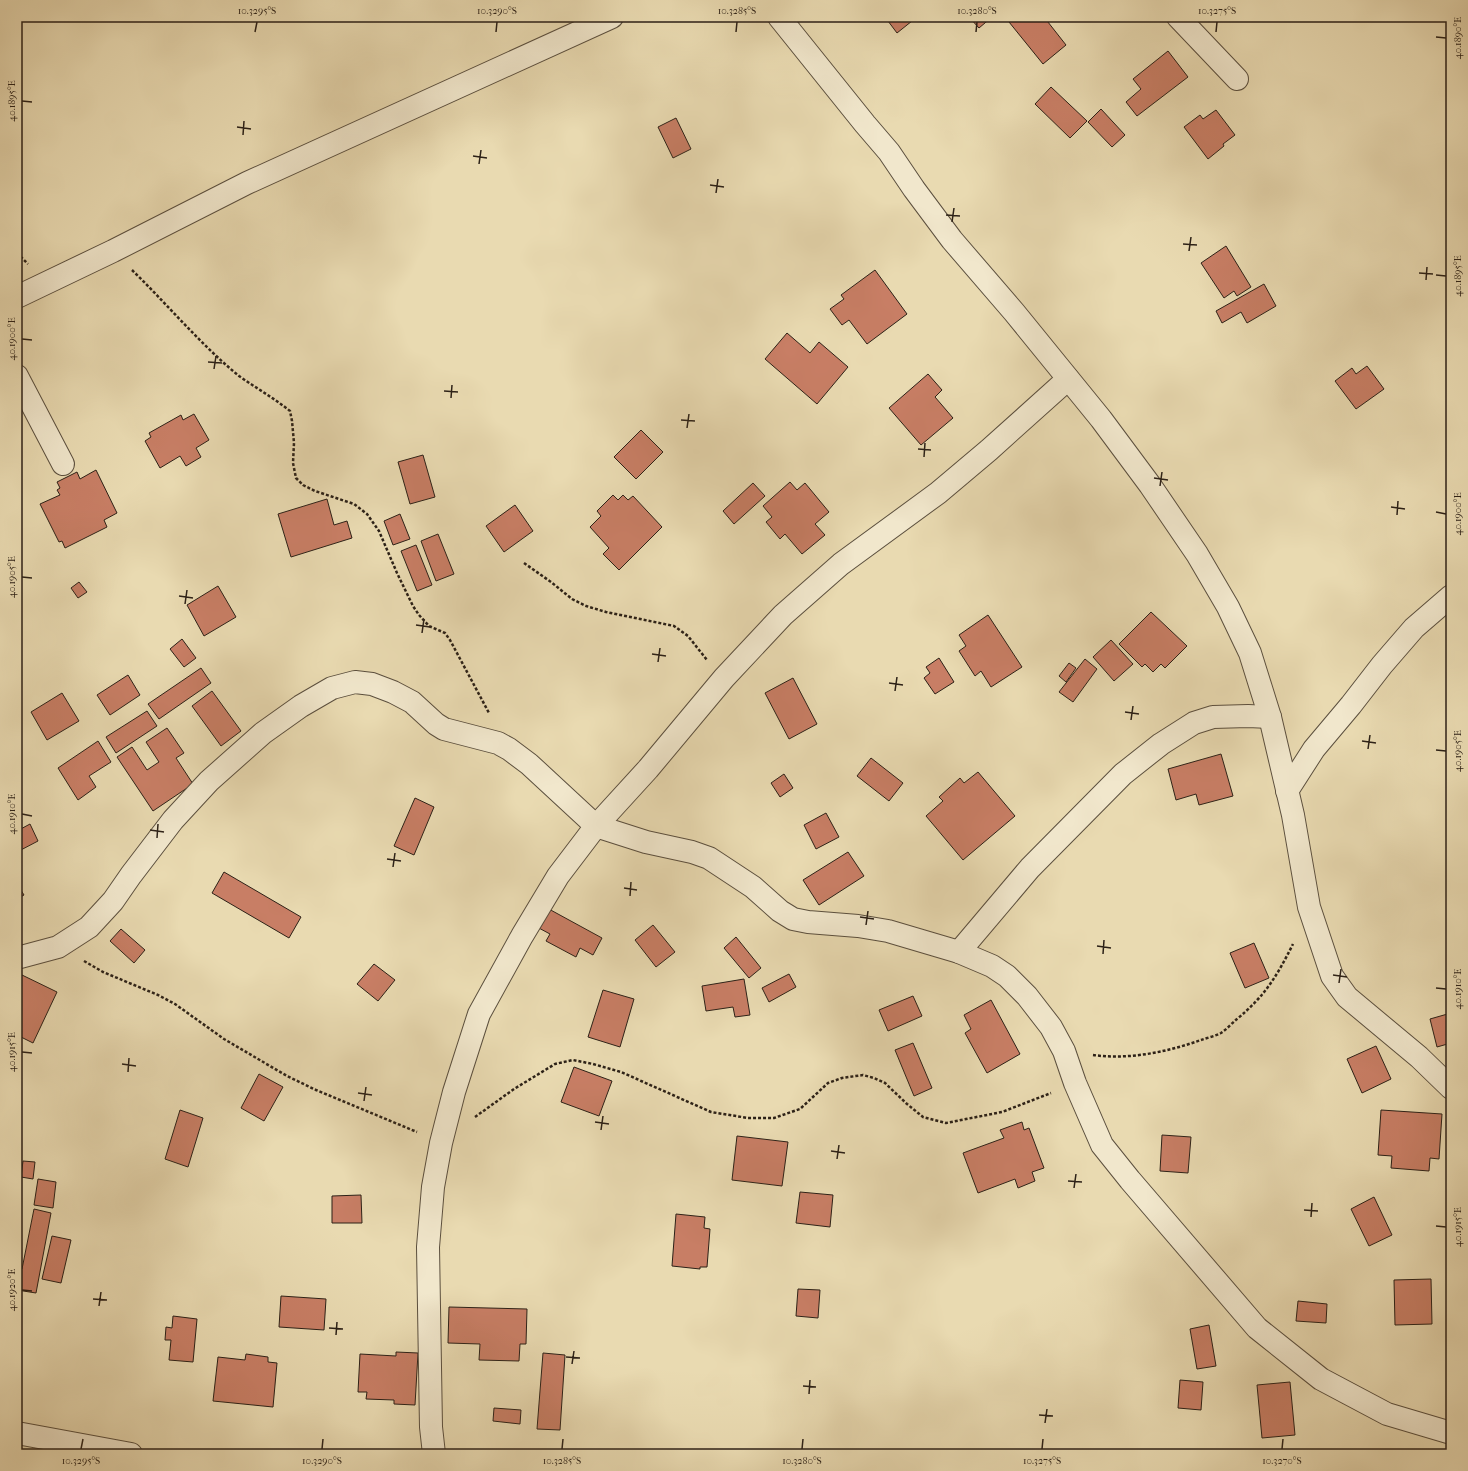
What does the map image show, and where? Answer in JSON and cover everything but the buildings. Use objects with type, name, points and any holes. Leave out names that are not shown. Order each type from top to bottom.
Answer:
[{"type":"street","points":[[17,297],[113,251],[247,183],[612,17]]},
{"type":"street","points":[[779,17],[889,152],[914,189],[952,240],[1014,312],[1101,419],[1150,485],[1197,554],[1228,607],[1250,653],[1270,717],[1293,815],[1309,907],[1332,976],[1347,997],[1419,1057],[1451,1088]]},
{"type":"street","points":[[1178,17],[1237,79]]},
{"type":"street","points":[[17,376],[63,464]]},
{"type":"street","points":[[434,1454],[431,1427],[428,1247],[433,1187],[441,1142],[454,1092],[479,1014],[522,936],[558,876],[596,826],[648,770],[724,678],[783,615],[841,564],[938,493],[989,450],[1068,379]]},
{"type":"street","points":[[1287,791],[1314,749],[1351,706],[1382,665],[1414,628],[1451,596]]},
{"type":"street","points":[[17,958],[58,947],[89,927],[113,901],[173,820],[209,781],[263,733],[301,706],[332,688],[355,682],[372,684],[393,692],[412,702],[436,724],[444,729],[498,743],[509,749],[529,764],[596,826],[646,842],[692,852],[709,858],[753,887],[780,911],[794,919],[808,922],[858,926],[888,931],[959,952],[992,966],[1007,976],[1027,996],[1051,1027],[1064,1051],[1075,1083],[1102,1145],[1256,1328],[1321,1379],[1387,1414],[1451,1432]]},
{"type":"street","points":[[959,952],[1030,868],[1123,774],[1155,749],[1194,723],[1213,717],[1270,717]]},
{"type":"street","points":[[17,1433],[131,1454]]},
{"type":"path","points":[[113,251],[212,352],[239,376],[290,411],[294,443],[293,463],[296,478],[303,486],[354,504],[367,514],[379,531],[413,606],[429,626],[445,633],[450,640],[509,749]]},
{"type":"path","points":[[524,563],[552,582],[572,599],[586,606],[629,617],[662,623],[681,629],[724,678]]},
{"type":"path","points":[[1064,1051],[1105,1057],[1129,1056],[1163,1051],[1221,1033],[1250,1008],[1269,988],[1280,971],[1309,907]]},
{"type":"path","points":[[58,947],[103,972],[175,1004],[224,1039],[287,1076],[316,1090],[441,1142],[514,1089],[555,1064],[573,1060],[621,1072],[711,1112],[748,1118],[774,1118],[800,1109],[828,1083],[842,1078],[863,1076],[874,1078],[885,1083],[923,1117],[946,1123],[1002,1112],[1075,1083]]}]
